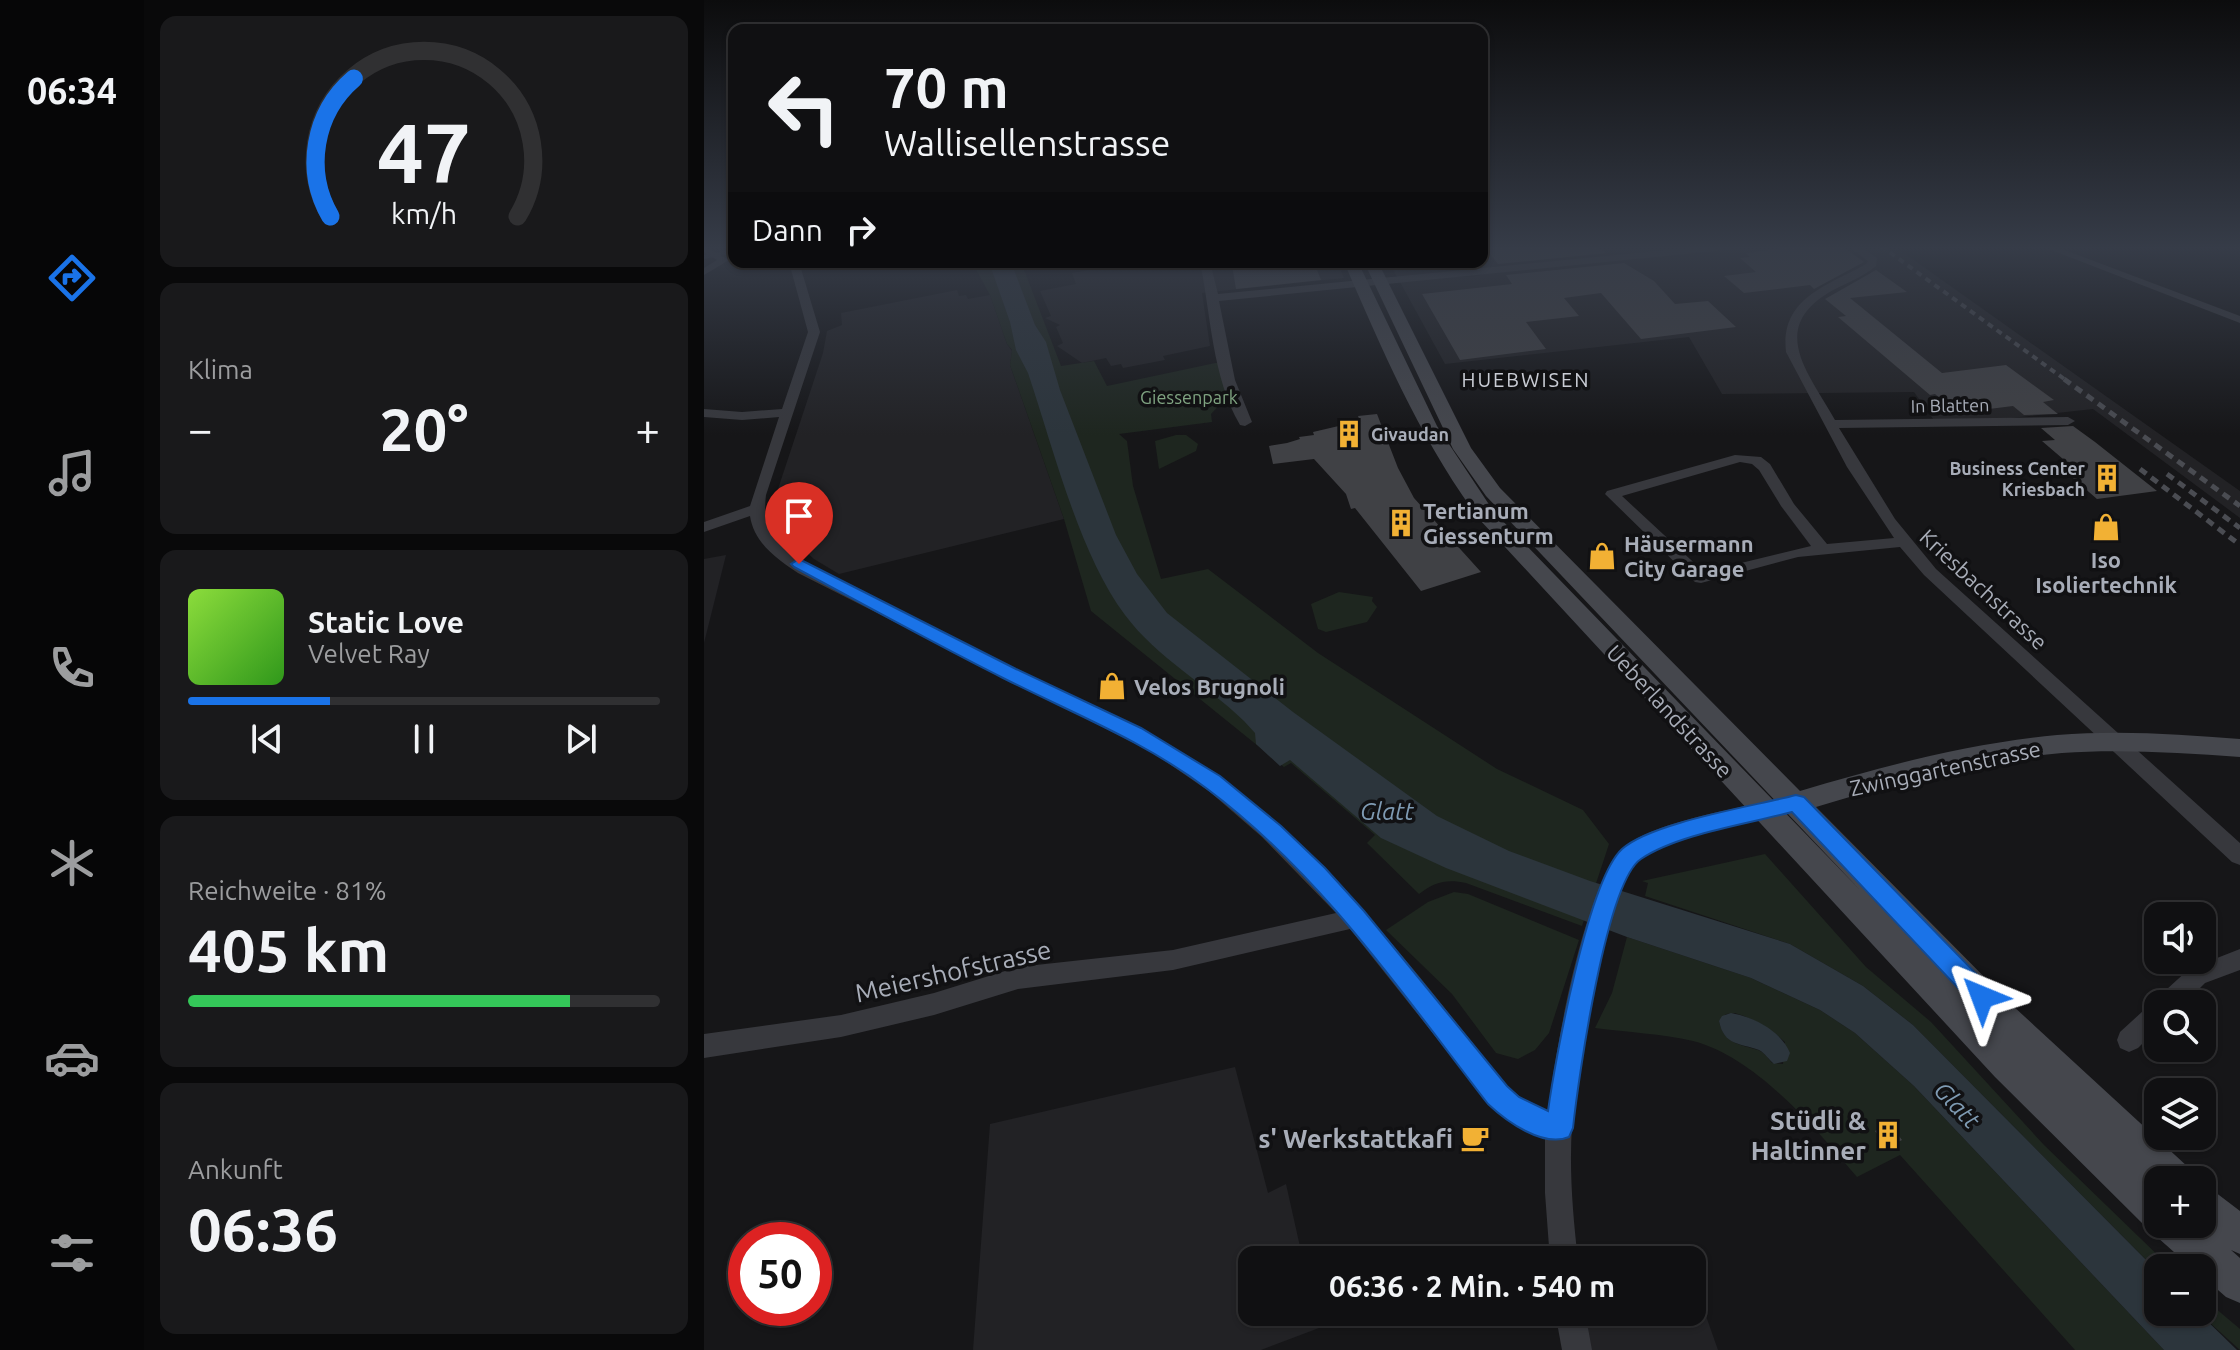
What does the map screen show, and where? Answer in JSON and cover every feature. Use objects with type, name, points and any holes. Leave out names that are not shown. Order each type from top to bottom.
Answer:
[{"type":"main road","name":"Ueberlandstrasse","points":[[1386,309],[1462,449],[1493,492],[1781,807],[2007,1066],[2144,1200]]},
{"type":"main road","name":"Zwinggartenstrasse","points":[[1781,807],[1871,780],[2036,747],[2116,743],[2240,748]]},
{"type":"main road","name":"Ueberlandstrasse","points":[[1781,807],[2160,1166]]},
{"type":"main road","points":[[2216,1216],[2240,1235]]},
{"type":"main road","points":[[2187,1238],[2240,1283]]},
{"type":"street","points":[[807,309],[814,332],[757,509],[759,527],[775,549],[829,582],[1009,674],[1111,721],[1188,765],[1273,832],[1356,918],[1498,1095],[1521,1114],[1559,1128]]},
{"type":"street","points":[[1215,309],[1232,386],[1232,402],[1245,422]]},
{"type":"street","name":"Kriesbachstrasse","points":[[1801,309],[1794,317],[1790,342],[1792,352],[1864,488],[1902,542],[1930,572],[2240,856]]},
{"type":"street","points":[[2211,309],[2240,320]]},
{"type":"street","points":[[704,413],[742,416],[788,412]]},
{"type":"street","name":"In Blatten","points":[[1831,424],[2068,421]]},
{"type":"street","points":[[1822,549],[1788,506],[1765,467],[1750,458],[1740,458],[1612,494],[1701,578],[1772,557],[1902,542]]},
{"type":"street","points":[[704,527],[757,509]]},
{"type":"street","points":[[1563,1246],[1558,1186],[1559,1128],[1567,1063],[1614,877],[1624,860],[1651,842],[1781,807]]},
{"type":"street","name":"Meiershofstrasse","points":[[704,1046],[864,1021],[961,997],[1018,978],[1173,960],[1356,918]]},
{"type":"street","points":[[2182,990],[2197,976],[2240,959]]},
{"type":"street","points":[[2129,1040],[2144,1026]]},
{"type":"street","points":[[1573,1326],[1577,1350]]},
{"type":"shaded area","points":[[861,309],[995,309],[1012,351],[1010,365],[1064,519],[839,574],[814,559],[786,534],[776,503],[777,492],[823,353],[827,331],[842,325],[841,313]]},
{"type":"shaded area","points":[[1048,309],[1204,309],[1210,346],[1163,356],[1165,360],[1123,368],[1121,364],[1111,366],[1106,358],[1082,363],[1057,346],[1063,343],[1056,327],[1060,325],[1045,318],[1051,316]]},
{"type":"shaded area","points":[[1415,309],[1983,309],[2240,491],[2240,518],[2093,409],[1938,426],[1914,392],[1722,394],[1689,337],[1445,364]]},
{"type":"shaded area","points":[[726,555],[704,643],[704,559]]},
{"type":"shaded area","points":[[1235,1067],[1268,1193],[1286,1184],[1300,1246],[1238,1246],[1238,1326],[1319,1328],[1261,1350],[973,1350],[990,1124]]},
{"type":"shaded area","points":[[1706,1316],[1718,1350],[1587,1350],[1580,1326],[1706,1326]]},
{"type":"green space","name":"Giessenpark","points":[[995,309],[1039,309],[1061,366],[1094,361],[1107,386],[1220,362],[1228,396],[1211,414],[1212,422],[1119,434],[1127,441],[1133,486],[1161,579],[1208,569],[1318,653],[1497,769],[1583,810],[1609,844],[1582,926],[1466,883],[1441,882],[1419,894],[1367,843],[1375,835],[1291,763],[1284,767],[1091,611],[1064,519],[1010,365],[1012,350]]},
{"type":"green space","points":[[1186,435],[1198,444],[1196,451],[1159,469],[1155,441]]},
{"type":"green space","points":[[1339,592],[1373,597],[1372,601],[1377,607],[1367,622],[1326,632],[1318,629],[1311,604]]},
{"type":"green space","points":[[1765,854],[1866,967],[1931,1022],[2044,1145],[2157,1254],[2144,1254],[2144,1258],[1913,1025],[1863,986],[1790,944],[1645,896],[1648,883],[1642,881]]},
{"type":"green space","points":[[1454,892],[1468,894],[1579,940],[1549,1033],[1535,1050],[1518,1059],[1496,1053],[1452,994],[1386,930],[1428,902]]},
{"type":"green space","points":[[1627,937],[1751,978],[1820,1010],[1855,1033],[1914,1086],[2164,1350],[2075,1350],[1900,1155],[1857,1177],[1804,1117],[1762,1078],[1739,1062],[1693,1041],[1595,1028],[1612,993]],"holes":[[[1735,1013],[1768,1028],[1785,1042],[1783,1064],[1772,1063],[1760,1051],[1729,1039],[1719,1021],[1726,1014]]]},
{"type":"green space","points":[[2216,1309],[2240,1329],[2240,1350],[2213,1326],[2216,1326]]},
{"type":"water","name":"Glatt","points":[[1005,309],[1029,309],[1046,342],[1060,390],[1116,535],[1137,574],[1167,613],[1293,712],[1437,816],[1509,851],[1590,881],[1790,944],[1863,986],[1913,1025],[2144,1258],[2144,1326],[2212,1326],[2237,1350],[2164,1350],[1914,1086],[1855,1033],[1820,1010],[1751,978],[1627,937],[1446,868],[1381,838],[1290,760],[1280,766],[1256,744],[1255,733],[1244,721],[1138,630],[1109,590],[1081,531],[1028,373],[1016,350]]},
{"type":"water","points":[[1731,1013],[1757,1022],[1780,1038],[1790,1053],[1787,1061],[1774,1064],[1759,1050],[1729,1039],[1719,1021],[1722,1016]]},
{"type":"building","points":[[1431,309],[1573,309],[1579,316],[1526,322],[1546,349],[1460,360]]},
{"type":"building","points":[[1615,309],[1717,309],[1736,327],[1641,339]]},
{"type":"building","points":[[1837,309],[1863,309],[1942,373],[2006,365],[2054,400],[2043,402],[2058,414],[2024,415],[2013,406],[1957,413],[1935,394],[1930,395],[1838,317],[1846,316]]},
{"type":"building","name":"Tertianum Giessenturm","points":[[1377,414],[1398,468],[1414,498],[1481,572],[1421,591],[1355,508],[1351,509],[1346,494],[1314,459],[1273,464],[1269,446],[1360,421],[1358,416]]},
{"type":"building","name":"Business Center Kriesbach","points":[[2073,426],[2157,491],[2097,499],[2059,466],[2070,465],[2042,441],[2055,440],[2041,428]]},
{"type":"building","name":"Stüdli & Haltinner","points":[[1889,1123],[1902,1140],[1887,1148],[1875,1131]]},
{"type":"railway","points":[[1968,309],[2067,381]]},
{"type":"railway","points":[[2064,379],[2240,506]]},
{"type":"railway","points":[[2140,469],[2240,545]]},
{"type":"railway","points":[[2167,474],[2240,528]]},
{"type":"place","name":"Givaudan","points":[[1349,434]]},
{"type":"place","name":"Business Center Kriesbach","points":[[2107,478]]},
{"type":"place","name":"Tertianum Giessenturm","points":[[1401,523]]},
{"type":"place","name":"Iso Isoliertechnik","points":[[2106,527]]},
{"type":"place","name":"Häusermann City Garage","points":[[1602,556]]},
{"type":"place","name":"Velos Brugnoli","points":[[1112,686]]},
{"type":"place","name":"Stüdli & Haltinner","points":[[1888,1135]]},
{"type":"place","name":"s' Werkstattkafi","points":[[1475,1138]]},
{"type":"district","name":"HUEBWISEN","points":[[1526,379]]},
{"type":"route","points":[[799,564],[1009,674],[1157,745],[1213,782],[1243,805],[1317,874],[1498,1095],[1510,1107],[1533,1120],[1559,1128],[1567,1063],[1593,949],[1616,873],[1631,854],[1663,837],[1796,803],[1982,997]]}]
